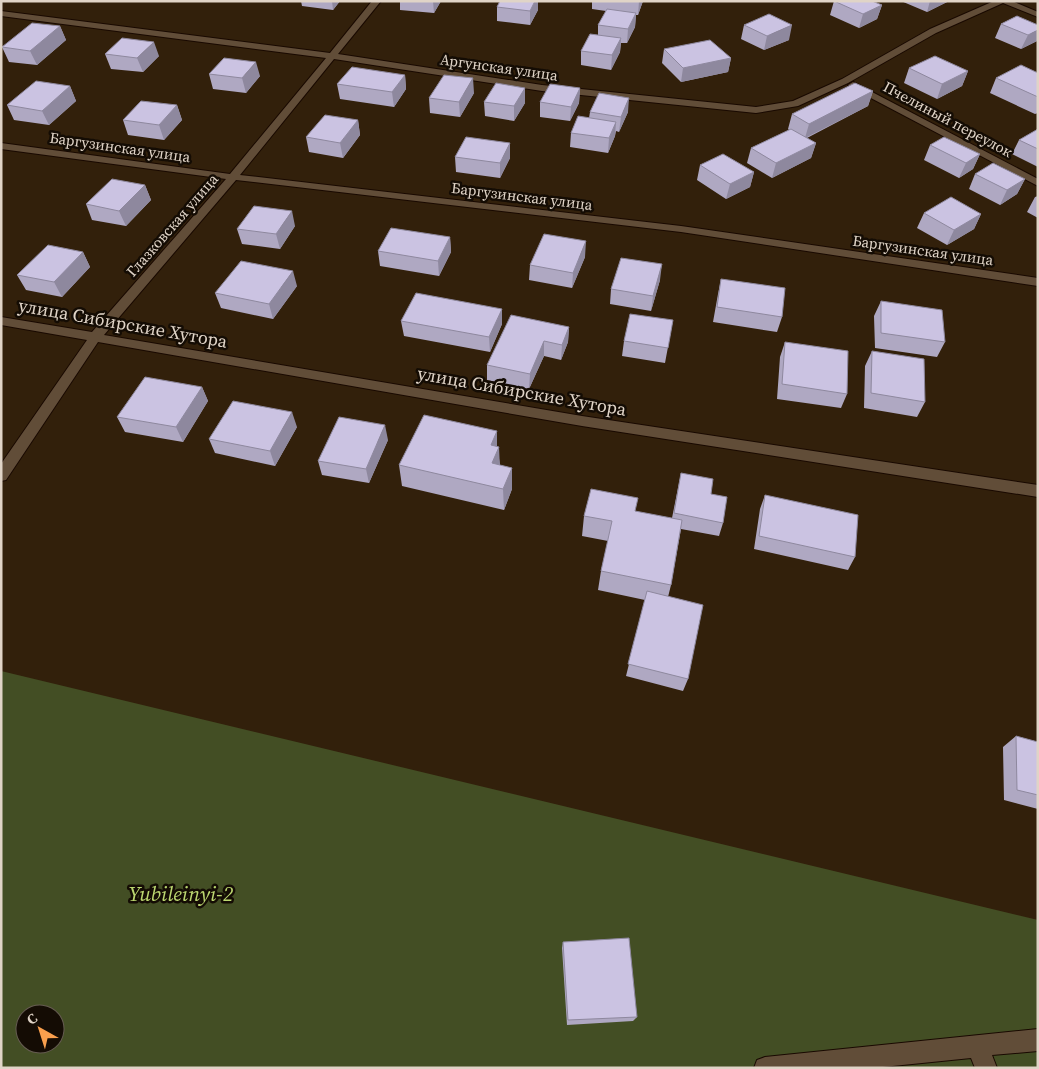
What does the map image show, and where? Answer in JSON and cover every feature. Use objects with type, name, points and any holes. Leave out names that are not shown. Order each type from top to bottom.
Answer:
[{"type":"street","name":"Глазковская улица","points":[[1,476],[94,337],[233,177],[377,1]]},
{"type":"street","name":"Аргунская улица","points":[[1,13],[333,56],[542,88],[756,110],[795,104],[845,81],[933,31],[1003,1]]},
{"type":"street","points":[[1003,1],[1038,15]]},
{"type":"street","name":"Пчелиный переулок","points":[[845,81],[1038,183]]},
{"type":"street","name":"Баргузинская улица","points":[[1,146],[233,177],[681,230],[1038,282]]},
{"type":"street","name":"улица Сибирские Хутора","points":[[1,322],[582,421],[1038,490]]},
{"type":"street","points":[[764,1068],[1038,1040]]},
{"type":"street","points":[[978,1046],[986,1068]]},
{"type":"green space","name":"Yubileinyi-2","points":[[1,671],[1038,920],[1038,1068],[1,1068]]},
{"type":"building","points":[[500,1],[535,1],[530,11],[497,7]]},
{"type":"building","points":[[834,1],[872,1],[882,5],[863,14]]},
{"type":"building","points":[[607,9],[636,13],[628,29],[598,25]]},
{"type":"building","points":[[769,14],[792,25],[767,36],[744,25]]},
{"type":"building","points":[[1017,16],[1038,25],[1038,30],[1028,35],[1001,24]]},
{"type":"building","points":[[32,23],[60,26],[30,51],[2,47]]},
{"type":"building","points":[[590,34],[621,38],[612,55],[581,51]]},
{"type":"building","points":[[122,38],[154,42],[137,58],[105,54]]},
{"type":"building","points":[[710,40],[731,58],[683,68],[664,49]]},
{"type":"building","points":[[935,56],[968,71],[942,84],[909,68]]},
{"type":"building","points":[[224,58],[256,62],[242,78],[209,74]]},
{"type":"building","points":[[1021,65],[1038,73],[1038,97],[996,78]]},
{"type":"building","points":[[352,67],[405,75],[392,92],[337,84]]},
{"type":"building","points":[[444,75],[473,78],[459,102],[429,98]]},
{"type":"building","points":[[36,81],[70,86],[42,111],[7,105]]},
{"type":"building","points":[[496,83],[525,88],[514,106],[484,102]]},
{"type":"building","points":[[855,83],[873,91],[809,124],[792,114]]},
{"type":"building","points":[[550,84],[580,88],[571,107],[540,102]]},
{"type":"building","points":[[599,93],[629,98],[621,117],[590,112]]},
{"type":"building","points":[[141,101],[177,105],[159,125],[123,120]]},
{"type":"building","points":[[325,115],[358,120],[340,143],[306,137]]},
{"type":"building","points":[[578,116],[616,122],[609,138],[571,133]]},
{"type":"building","points":[[791,129],[816,143],[776,163],[751,148]]},
{"type":"building","points":[[1038,129],[1038,149],[1019,140]]},
{"type":"building","points":[[466,137],[510,143],[500,163],[455,157]]},
{"type":"building","points":[[944,137],[980,154],[966,163],[930,145]]},
{"type":"building","points":[[723,154],[754,172],[730,184],[700,165]]},
{"type":"building","points":[[993,163],[1025,179],[1007,190],[975,174]]},
{"type":"building","points":[[112,179],[145,185],[119,211],[86,204]]},
{"type":"building","points":[[951,197],[981,214],[954,230],[924,213]]},
{"type":"building","points":[[254,206],[292,211],[276,234],[237,229]]},
{"type":"building","points":[[391,228],[450,237],[438,261],[378,251]]},
{"type":"building","points":[[544,234],[586,241],[573,273],[530,265]]},
{"type":"building","points":[[48,245],[83,252],[54,282],[17,275]]},
{"type":"building","points":[[621,258],[662,264],[653,296],[611,289]]},
{"type":"building","points":[[241,261],[293,271],[269,304],[215,293]]},
{"type":"building","points":[[721,279],[785,288],[782,317],[717,307]]},
{"type":"building","points":[[416,293],[502,309],[489,337],[401,321]]},
{"type":"building","points":[[881,301],[942,310],[945,342],[881,333]]},
{"type":"building","points":[[630,314],[673,320],[668,348],[624,341]]},
{"type":"building","points":[[511,315],[569,327],[562,345],[544,341],[530,374],[487,365]]},
{"type":"building","points":[[785,342],[848,351],[847,394],[782,384]]},
{"type":"building","points":[[872,351],[924,359],[925,402],[871,393]]},
{"type":"building","points":[[145,377],[202,387],[176,427],[117,417]]},
{"type":"building","points":[[233,401],[292,412],[270,451],[209,439]]},
{"type":"building","points":[[424,415],[497,431],[491,445],[499,447],[492,463],[512,468],[503,489],[399,465]]},
{"type":"building","points":[[339,417],[385,425],[366,469],[318,461]]},
{"type":"building","points":[[681,473],[713,479],[711,494],[727,497],[723,523],[674,513]]},
{"type":"building","points":[[591,489],[638,498],[635,511],[682,520],[671,585],[601,571],[612,521],[584,516]]},
{"type":"building","points":[[765,495],[858,515],[855,557],[759,536]]},
{"type":"building","points":[[647,591],[703,605],[688,679],[628,664]]},
{"type":"building","points":[[1016,736],[1038,742],[1038,795],[1017,790]]},
{"type":"building","points":[[629,938],[637,1017],[568,1020],[563,942]]}]
